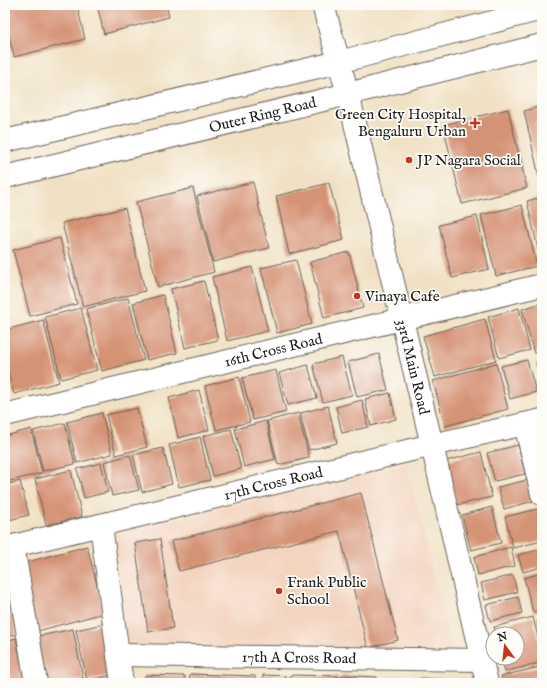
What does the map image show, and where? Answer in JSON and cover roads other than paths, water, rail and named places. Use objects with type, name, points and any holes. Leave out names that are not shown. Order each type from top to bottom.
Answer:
[{"type":"main road","name":"33rd Main Road","points":[[322,5],[340,62],[348,94],[432,445],[486,683]]},
{"type":"main road","points":[[5,141],[340,62],[542,9]]},
{"type":"main road","name":"Outer Ring Road","points":[[5,177],[348,94],[542,45]]},
{"type":"main road","name":"16th Cross Road","points":[[5,415],[542,285]]},
{"type":"main road","points":[[533,422],[542,494]]},
{"type":"main road","name":"17th Cross Road","points":[[9,547],[533,422]]},
{"type":"main road","points":[[101,525],[122,683]]},
{"type":"main road","points":[[9,547],[36,683]]},
{"type":"main road","name":"17th A Cross Road","points":[[118,654],[481,660]]},
{"type":"place","name":"Green City Hospital, Bengaluru Urban","points":[[475,123]]},
{"type":"place","name":"JP Nagara Social","points":[[409,160]]},
{"type":"place","name":"Vinaya Cafe","points":[[357,296]]},
{"type":"place","name":"Frank Public School","points":[[279,591]]}]
